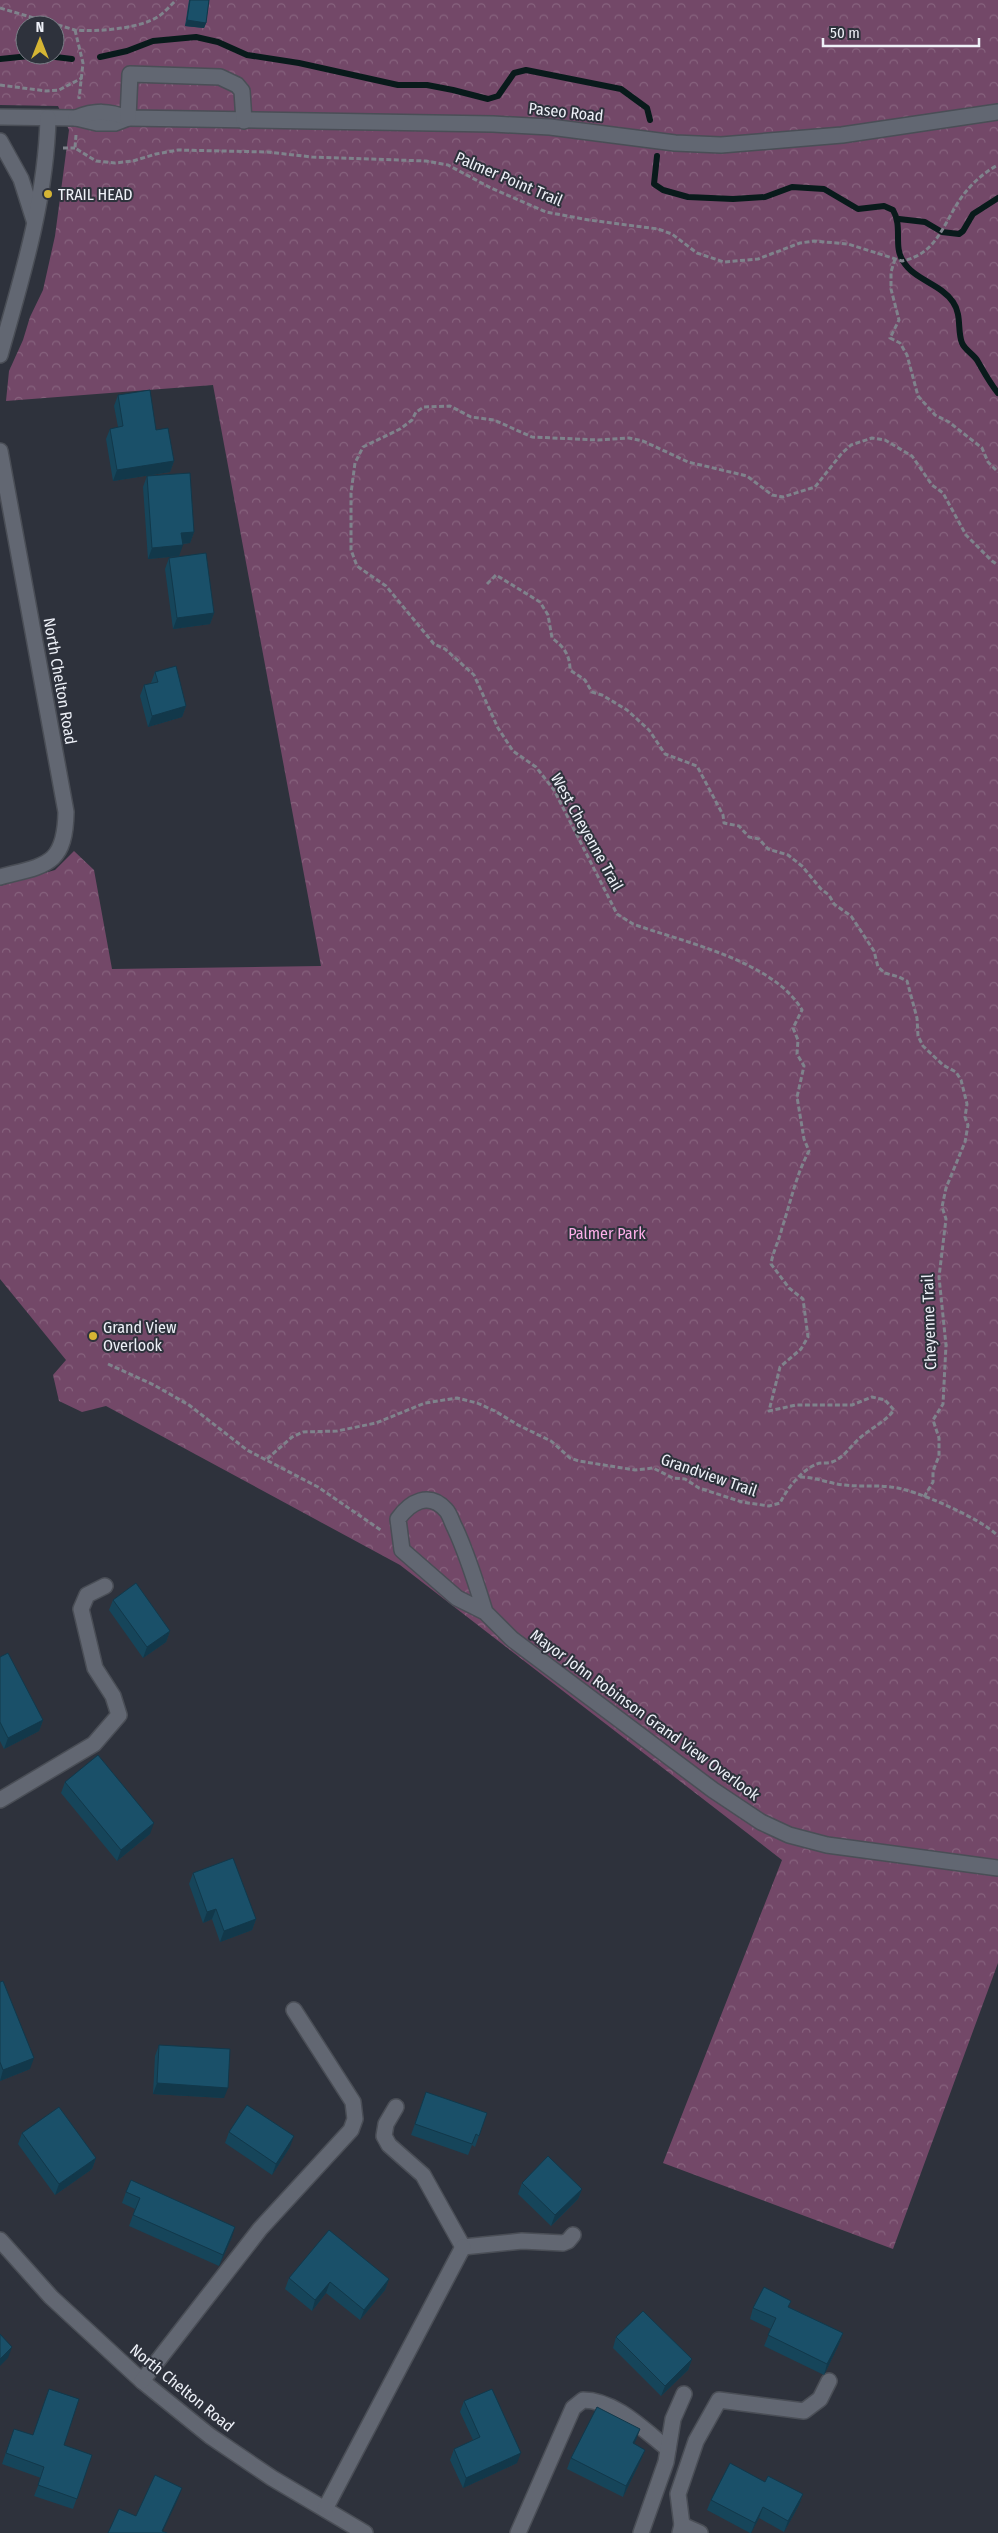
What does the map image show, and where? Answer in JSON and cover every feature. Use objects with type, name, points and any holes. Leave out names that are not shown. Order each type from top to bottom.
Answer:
[{"type":"street","points":[[128,118],[130,74],[225,79],[237,85],[242,91],[244,121]]},
{"type":"street","name":"Paseo Road","points":[[0,117],[76,118],[88,113],[105,112],[128,118],[493,124],[550,127],[675,143],[721,145],[842,134],[998,112]]},
{"type":"street","points":[[0,355],[18,297],[35,224],[46,148],[48,118]]},
{"type":"street","points":[[0,141],[21,179],[35,224]]},
{"type":"street","name":"North Chelton Road","points":[[0,450],[66,812],[66,835],[62,850],[49,861],[31,869],[0,877]]},
{"type":"street","points":[[417,1500],[431,1501],[446,1510],[469,1559],[485,1612],[457,1598],[402,1550],[398,1535],[398,1519],[406,1508],[417,1500]]},
{"type":"street","points":[[0,1800],[94,1744],[119,1716],[114,1696],[95,1668],[81,1609],[87,1595],[105,1586]]},
{"type":"street","name":"Mayor John Robinson Grand View Overlook","points":[[485,1612],[512,1639],[713,1790],[761,1822],[789,1835],[826,1845],[998,1868]]},
{"type":"street","points":[[142,2380],[260,2229],[351,2130],[355,2119],[353,2102],[294,2010]]},
{"type":"street","points":[[396,2108],[386,2124],[384,2136],[388,2146],[423,2175],[463,2247]]},
{"type":"street","points":[[463,2247],[500,2242],[563,2243],[568,2241],[573,2235]]},
{"type":"street","name":"North Chelton Road","points":[[0,2240],[51,2297],[142,2380],[210,2436],[272,2478],[365,2533]]},
{"type":"street","points":[[325,2510],[463,2247]]},
{"type":"street","points":[[700,2533],[681,2529],[678,2494],[696,2441],[719,2400],[804,2411],[820,2399],[829,2381]]},
{"type":"street","points":[[640,2533],[666,2462],[673,2419],[684,2394]]},
{"type":"street","points":[[518,2533],[573,2408],[582,2400],[596,2400],[628,2417],[668,2449]]},
{"type":"path","points":[[0,8],[74,30],[111,30],[139,24],[158,17],[176,0]]},
{"type":"path","points":[[0,85],[46,91],[59,90],[82,78],[81,50],[74,30]]},
{"type":"path","name":"Palmer Point Trail","points":[[76,118],[75,148],[96,162],[134,161],[178,150],[268,152],[312,157],[426,162],[448,165],[492,188],[546,212],[589,220],[658,228],[672,234],[696,253],[724,262],[758,259],[792,245],[814,241],[848,244],[895,259],[911,259],[934,245],[972,183],[998,165]]},
{"type":"path","points":[[895,259],[891,272],[890,289],[899,320],[890,338],[900,343],[907,355],[916,393],[935,415],[982,448],[988,462],[998,472]]},
{"type":"path","name":"West Cheyenne Trail","points":[[800,1477],[808,1468],[819,1463],[831,1463],[845,1454],[860,1438],[887,1419],[894,1410],[885,1400],[872,1397],[852,1405],[796,1405],[770,1411],[780,1367],[801,1350],[808,1337],[803,1299],[790,1288],[771,1264],[774,1247],[782,1230],[799,1170],[809,1151],[804,1139],[796,1097],[804,1066],[797,1054],[798,1040],[793,1028],[802,1010],[795,998],[774,981],[740,962],[633,924],[617,914],[554,790],[536,767],[512,752],[498,728],[474,676],[445,649],[434,644],[386,586],[358,566],[351,550],[351,493],[355,463],[363,447],[400,429],[412,420],[416,412],[424,407],[450,406],[472,417],[494,420],[532,437],[598,440],[629,438],[642,441],[688,462],[747,476],[772,495],[783,497],[815,487],[842,452],[861,440],[872,438],[885,440],[912,456],[932,485],[943,493],[966,535],[998,565]]},
{"type":"path","name":"Cheyenne Trail","points":[[487,584],[496,575],[540,602],[548,615],[552,638],[563,646],[570,658],[570,670],[585,680],[592,692],[602,695],[632,715],[649,730],[666,754],[696,766],[723,815],[724,823],[739,826],[750,837],[759,839],[768,849],[788,855],[802,866],[820,889],[829,895],[834,904],[851,916],[874,951],[878,967],[885,973],[900,976],[907,981],[917,1018],[918,1036],[923,1046],[943,1065],[956,1072],[961,1080],[967,1104],[965,1117],[968,1125],[965,1142],[946,1188],[942,1207],[946,1219],[939,1277],[946,1345],[943,1404],[934,1420],[940,1438],[940,1456],[933,1471],[934,1482],[924,1497]]},
{"type":"path","points":[[108,1364],[154,1385],[189,1405],[247,1450],[318,1487],[382,1531],[398,1535]]},
{"type":"path","name":"Grandview Trail","points":[[267,1459],[292,1437],[303,1432],[337,1431],[376,1423],[425,1403],[442,1398],[457,1398],[477,1403],[495,1411],[551,1441],[570,1458],[636,1470],[653,1468],[673,1478],[685,1479],[699,1488],[751,1504],[769,1506],[780,1503],[786,1490],[800,1477]]},
{"type":"path","points":[[800,1477],[814,1477],[843,1485],[892,1487],[910,1490],[974,1519],[998,1536]]},
{"type":"green space","name":"Palmer Park","points":[[0,0],[998,0],[998,1963],[893,2249],[663,2163],[782,1860],[400,1565],[106,1406],[82,1412],[59,1401],[53,1375],[66,1360],[0,1279],[0,886],[55,870],[74,851],[94,870],[112,969],[321,966],[213,385],[6,401],[9,371],[23,340],[30,317],[43,290],[55,236],[69,130],[58,106],[0,105]]},
{"type":"building","points":[[190,0],[209,0],[206,23],[187,20]]},
{"type":"building","points":[[150,390],[156,430],[168,428],[174,461],[117,470],[110,429],[123,426],[118,395]]},
{"type":"building","points":[[190,473],[194,532],[181,533],[183,545],[152,548],[147,476]]},
{"type":"building","points":[[206,553],[214,613],[177,618],[169,558]]},
{"type":"building","points":[[176,666],[186,706],[152,716],[144,685],[158,682],[155,672]]},
{"type":"building","points":[[136,1583],[170,1631],[147,1647],[113,1600]]},
{"type":"building","points":[[8,1653],[43,1720],[8,1738],[0,1722],[0,1657]]},
{"type":"building","points":[[98,1755],[154,1823],[121,1850],[65,1782]]},
{"type":"building","points":[[233,1858],[256,1919],[224,1931],[216,1909],[207,1912],[193,1873]]},
{"type":"building","points":[[3,1981],[34,2058],[3,2070],[0,2062],[0,1982]]},
{"type":"building","points":[[159,2045],[230,2049],[228,2088],[157,2083]]},
{"type":"building","points":[[426,2092],[487,2113],[479,2136],[476,2134],[472,2144],[415,2124]]},
{"type":"building","points":[[247,2105],[294,2136],[276,2164],[229,2132]]},
{"type":"building","points":[[59,2107],[96,2158],[59,2184],[22,2133]]},
{"type":"building","points":[[548,2156],[582,2189],[555,2215],[522,2183]]},
{"type":"building","points":[[131,2180],[235,2227],[223,2255],[133,2215],[140,2198],[126,2192]]},
{"type":"building","points":[[329,2230],[389,2279],[364,2310],[330,2282],[315,2300],[289,2278]]},
{"type":"building","points":[[764,2287],[791,2301],[788,2307],[843,2333],[827,2364],[768,2335],[776,2318],[753,2308]]},
{"type":"building","points":[[643,2311],[692,2359],[665,2386],[616,2337]]},
{"type":"building","points":[[0,2334],[12,2347],[0,2359]]},
{"type":"building","points":[[49,2389],[79,2399],[64,2445],[92,2455],[77,2499],[38,2485],[44,2467],[6,2453],[14,2429],[33,2435]]},
{"type":"building","points":[[492,2389],[521,2453],[466,2478],[454,2449],[480,2437],[464,2401]]},
{"type":"building","points":[[597,2407],[640,2429],[633,2443],[645,2450],[626,2486],[571,2458]]},
{"type":"building","points":[[730,2463],[765,2482],[768,2476],[803,2494],[788,2521],[763,2507],[755,2523],[711,2500]]},
{"type":"building","points":[[155,2475],[182,2488],[162,2531],[167,2533],[108,2533],[119,2509],[136,2516]]},
{"type":"waterway","points":[[100,57],[127,51],[153,41],[196,37],[218,42],[247,55],[299,63],[398,85],[427,85],[488,99],[498,96],[514,73],[526,70],[621,89],[647,108],[650,120]]},
{"type":"waterway","points":[[0,59],[39,55],[72,59]]},
{"type":"waterway","points":[[657,156],[654,184],[663,190],[688,197],[733,199],[765,197],[792,187],[824,189],[858,209],[884,206],[893,210],[896,216],[899,249],[903,261],[914,273],[942,291],[953,302],[958,312],[962,343],[977,360],[998,393]]},
{"type":"waterway","points":[[899,219],[925,222],[942,232],[959,234],[963,231],[973,214],[998,198]]},
{"type":"place","name":"TRAIL HEAD","points":[[48,194]]},
{"type":"place","name":"Grand View Overlook","points":[[93,1336]]}]
